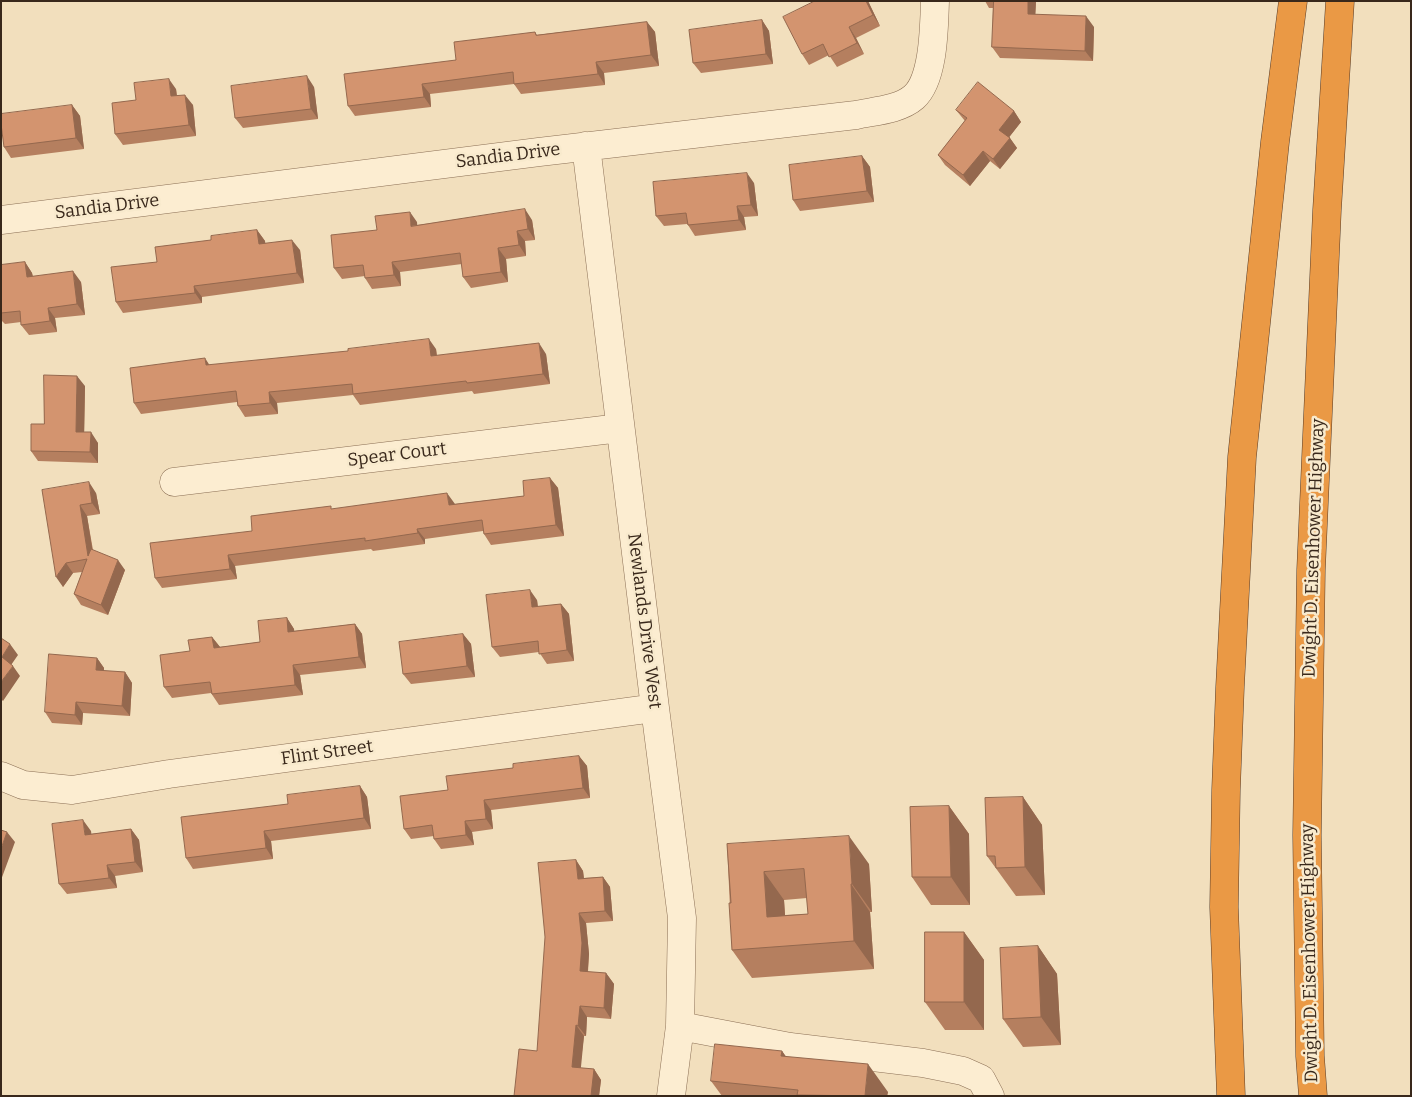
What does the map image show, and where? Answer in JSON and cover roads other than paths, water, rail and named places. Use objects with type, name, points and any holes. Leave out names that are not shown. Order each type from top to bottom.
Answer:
[{"type":"highway","points":[[1230,1096],[1224,887],[1227,753],[1242,457],[1293,1]]},
{"type":"highway","name":"Dwight D. Eisenhower Highway","points":[[1313,1096],[1310,1056],[1307,835],[1311,570],[1327,210],[1340,1]]},
{"type":"street","name":"Sandia Drive","points":[[1,220],[586,146],[856,115],[881,110],[899,105],[914,97],[924,83],[933,41],[935,1]]},
{"type":"street","name":"Newlands Drive West","points":[[586,146],[682,918],[680,1026],[671,1096]]},
{"type":"street","name":"Spear Court","points":[[174,482],[620,428]]},
{"type":"street","name":"Flint Street","points":[[1,776],[23,785],[72,790],[188,772],[655,708]]},
{"type":"street","points":[[680,1026],[790,1047],[923,1063],[963,1071],[981,1079],[990,1096]]}]
